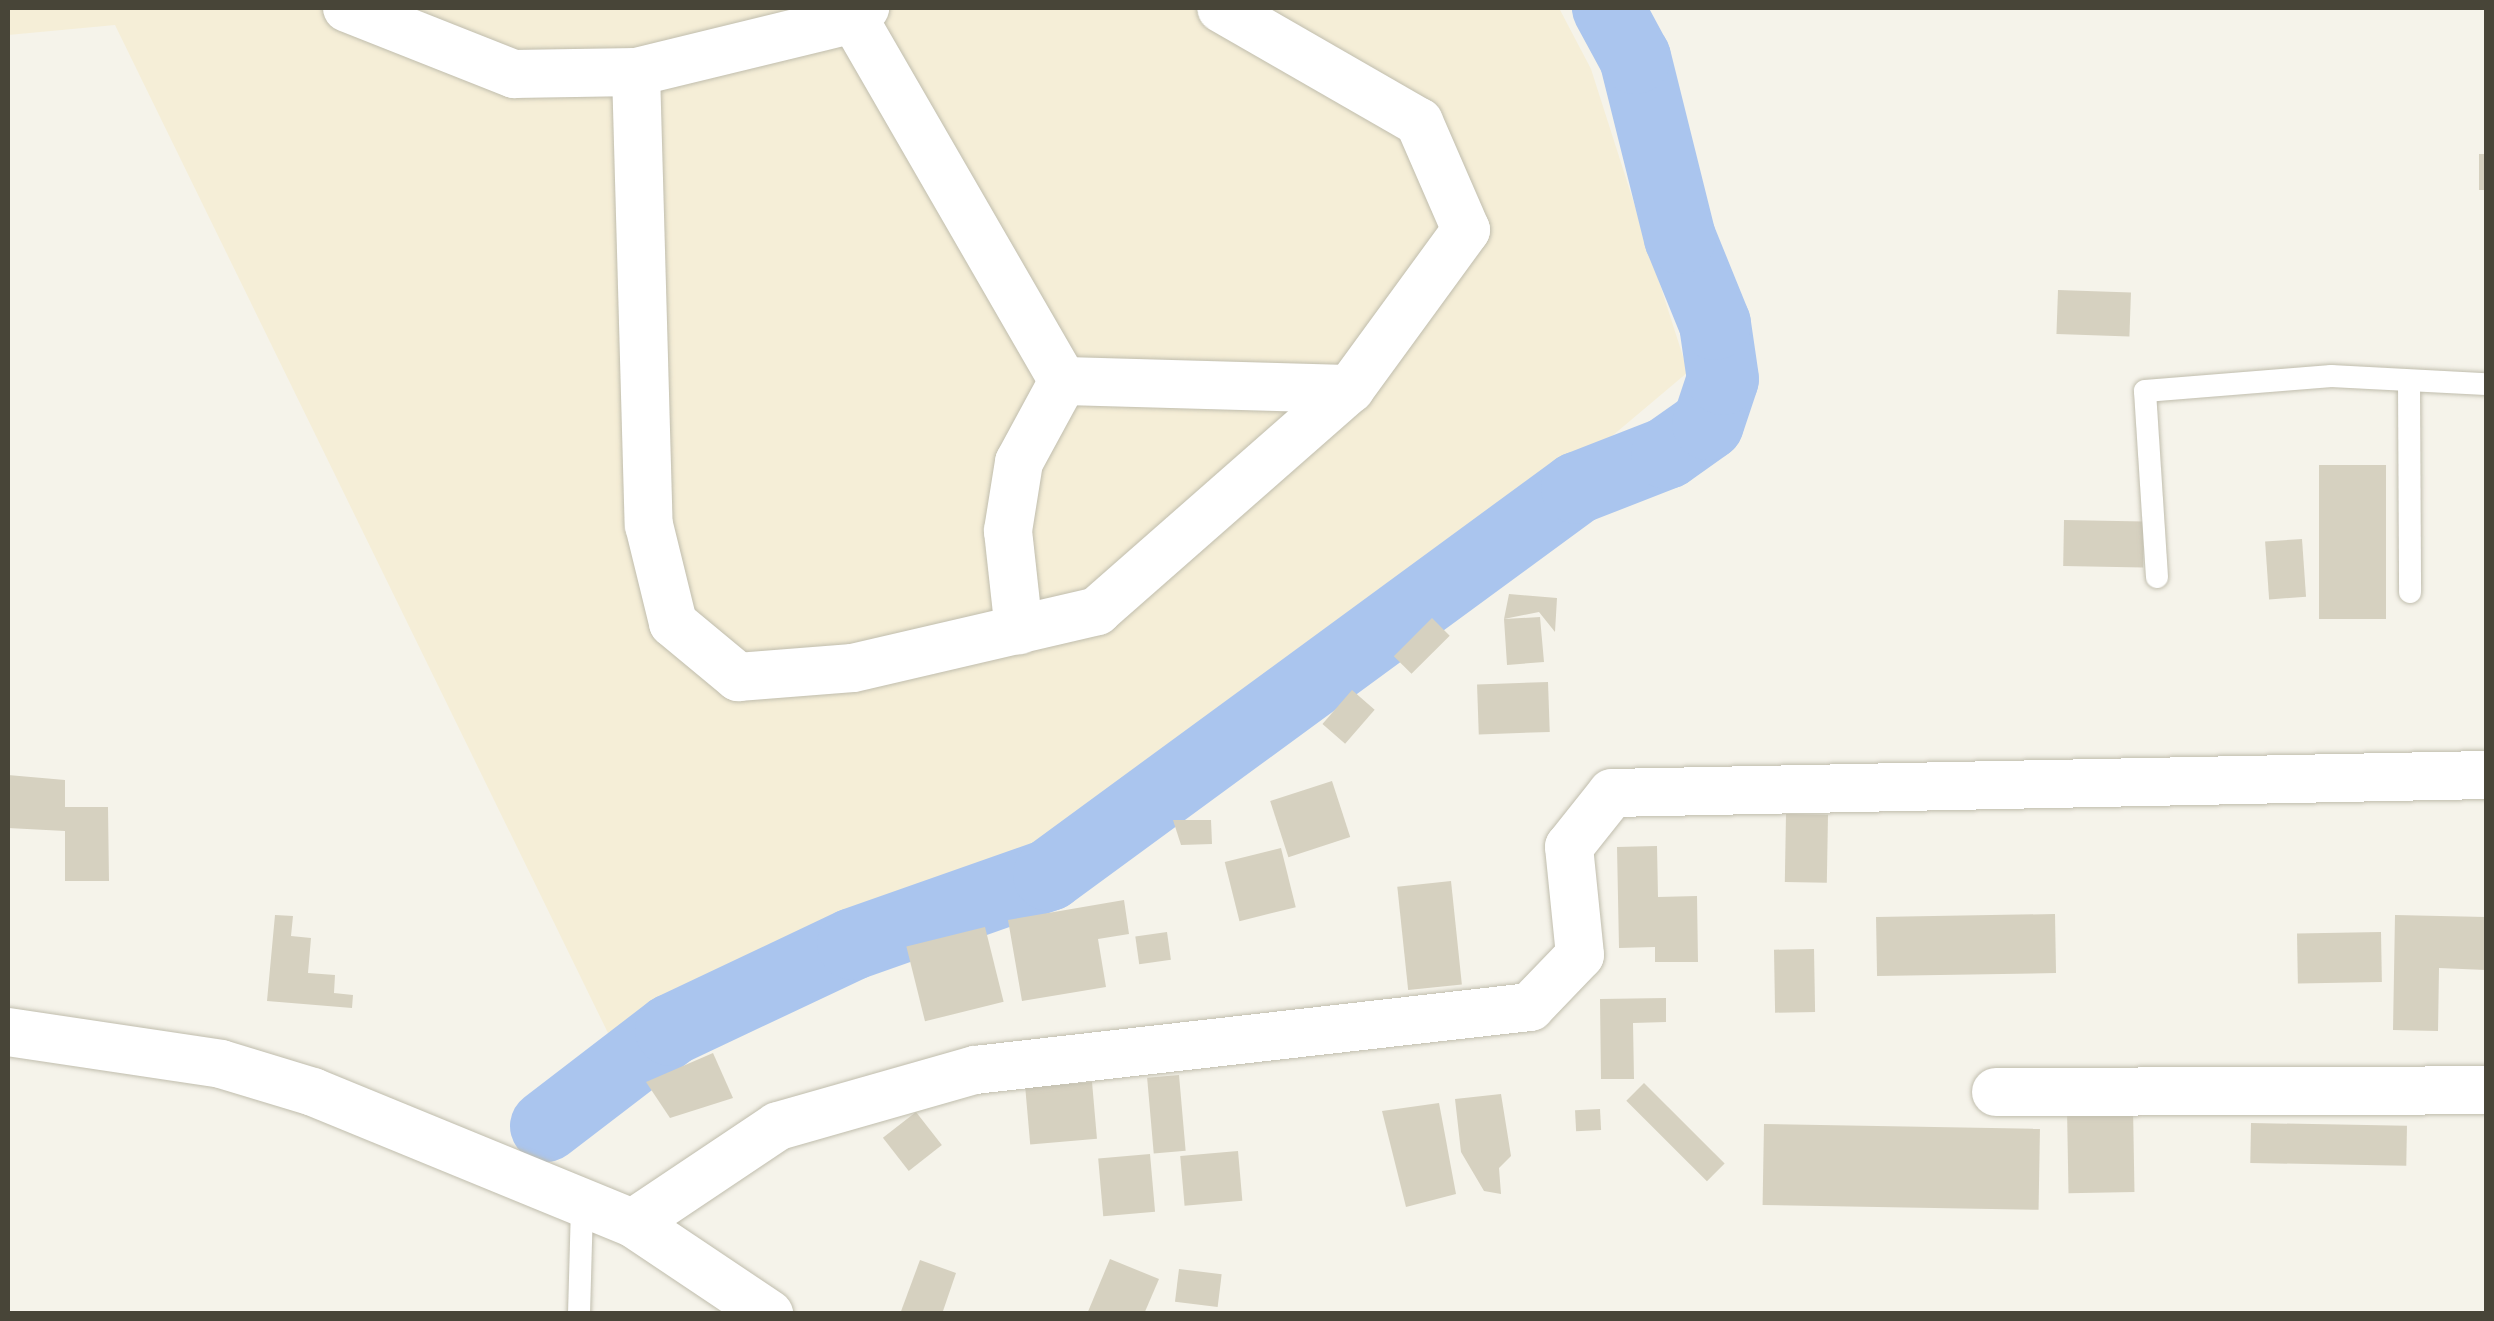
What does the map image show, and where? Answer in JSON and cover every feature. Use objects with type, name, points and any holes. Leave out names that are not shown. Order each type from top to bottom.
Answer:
[{"type":"street","points":[[347,8],[514,74],[636,72],[860,13],[1063,381]]},
{"type":"street","points":[[636,72],[649,525],[673,623],[738,678],[853,668],[1096,611],[1350,389],[1466,230],[1451,184],[1419,122],[1221,8]]},
{"type":"street","points":[[1019,630],[1008,531],[1019,462],[1063,381]]},
{"type":"street","points":[[1063,381],[1350,389]]},
{"type":"street","points":[[633,1223],[778,1126],[976,1070],[1530,1007],[1580,955],[1569,847],[1612,793],[2486,775]]},
{"type":"street","points":[[8,1032],[239,1070],[633,1223],[768,1314]]},
{"type":"street","points":[[1996,1092],[2486,1090]]},
{"type":"lane","points":[[2157,577],[2145,391],[2330,376],[2409,385],[2486,384]]},
{"type":"lane","points":[[2409,385],[2410,592]]},
{"type":"lane","points":[[579,1314],[582,1205]]},
{"type":"shaded area","points":[[8,8],[1559,8],[1591,69],[1688,372],[1090,876],[819,982],[630,1078],[115,25],[8,35]]},
{"type":"building","points":[[2479,154],[2486,154],[2486,190],[2479,190]]},
{"type":"building","points":[[2058,290],[2131,293],[2129,337],[2056,334]]},
{"type":"building","points":[[2319,465],[2386,465],[2386,619],[2319,619]]},
{"type":"building","points":[[2064,520],[2144,521],[2143,567],[2063,566]]},
{"type":"building","points":[[2302,539],[2306,597],[2269,599],[2265,542]]},
{"type":"building","points":[[1509,594],[1557,598],[1555,632],[1539,612],[1504,619]]},
{"type":"building","points":[[1540,617],[1544,662],[1507,665],[1504,619]]},
{"type":"building","points":[[1432,618],[1450,636],[1411,674],[1394,656]]},
{"type":"building","points":[[1548,682],[1550,732],[1479,734],[1477,684]]},
{"type":"building","points":[[1352,690],[1375,710],[1345,744],[1322,724]]},
{"type":"building","points":[[8,775],[65,780],[65,807],[108,807],[109,881],[65,881],[65,831],[8,828]]},
{"type":"building","points":[[1332,781],[1350,837],[1288,857],[1270,801]]},
{"type":"building","points":[[1786,814],[1828,815],[1827,883],[1785,882]]},
{"type":"building","points":[[1173,820],[1211,820],[1212,844],[1181,845]]},
{"type":"building","points":[[1657,846],[1658,897],[1697,896],[1698,962],[1655,962],[1655,947],[1619,948],[1617,847]]},
{"type":"building","points":[[1281,848],[1296,907],[1239,921],[1225,862]]},
{"type":"building","points":[[1451,881],[1462,984],[1408,990],[1397,887]]},
{"type":"building","points":[[1124,900],[1129,934],[1098,939],[1106,987],[1022,1001],[1008,920]]},
{"type":"building","points":[[2055,914],[2056,973],[1877,976],[1876,917]]},
{"type":"building","points":[[275,915],[293,916],[291,936],[311,938],[308,973],[335,975],[334,993],[353,995],[352,1008],[267,1001]]},
{"type":"building","points":[[2395,915],[2486,917],[2486,970],[2439,968],[2438,1031],[2393,1030]]},
{"type":"building","points":[[985,927],[1004,1002],[925,1021],[906,947]]},
{"type":"building","points":[[1167,932],[1171,960],[1139,964],[1135,936]]},
{"type":"building","points":[[2381,932],[2382,982],[2298,983],[2297,933]]},
{"type":"building","points":[[1814,949],[1815,1012],[1775,1013],[1774,950]]},
{"type":"building","points":[[1666,998],[1666,1022],[1633,1023],[1634,1079],[1601,1079],[1600,999]]},
{"type":"building","points":[[713,1053],[733,1098],[670,1118],[646,1082]]},
{"type":"building","points":[[1179,1075],[1186,1151],[1154,1153],[1147,1078]]},
{"type":"building","points":[[1092,1082],[1097,1139],[1030,1145],[1025,1088]]},
{"type":"building","points":[[1644,1083],[1725,1164],[1707,1181],[1626,1101]]},
{"type":"building","points":[[1501,1094],[1511,1156],[1499,1168],[1501,1194],[1484,1191],[1461,1152],[1455,1099]]},
{"type":"building","points":[[1439,1103],[1456,1194],[1406,1207],[1382,1111]]},
{"type":"building","points":[[2133,1107],[2134,1192],[2068,1193],[2067,1108]]},
{"type":"building","points":[[1600,1109],[1601,1130],[1576,1131],[1575,1110]]},
{"type":"building","points":[[916,1112],[942,1145],[909,1171],[883,1138]]},
{"type":"building","points":[[2251,1123],[2407,1126],[2406,1166],[2250,1163]]},
{"type":"building","points":[[1764,1124],[2040,1129],[2039,1210],[1763,1205]]},
{"type":"building","points":[[1238,1151],[1242,1201],[1185,1206],[1180,1156]]},
{"type":"building","points":[[1150,1154],[1155,1212],[1103,1216],[1098,1159]]},
{"type":"building","points":[[1110,1259],[1159,1279],[1144,1314],[1087,1314]]},
{"type":"building","points":[[920,1260],[956,1273],[942,1314],[900,1314]]},
{"type":"building","points":[[1179,1269],[1222,1274],[1218,1307],[1175,1302]]},
{"type":"waterway","points":[[546,1126],[671,1030],[853,944],[1049,875],[1577,488],[1667,453],[1708,424],[1723,379],[1715,324],[1680,238],[1635,58],[1608,8]]}]
